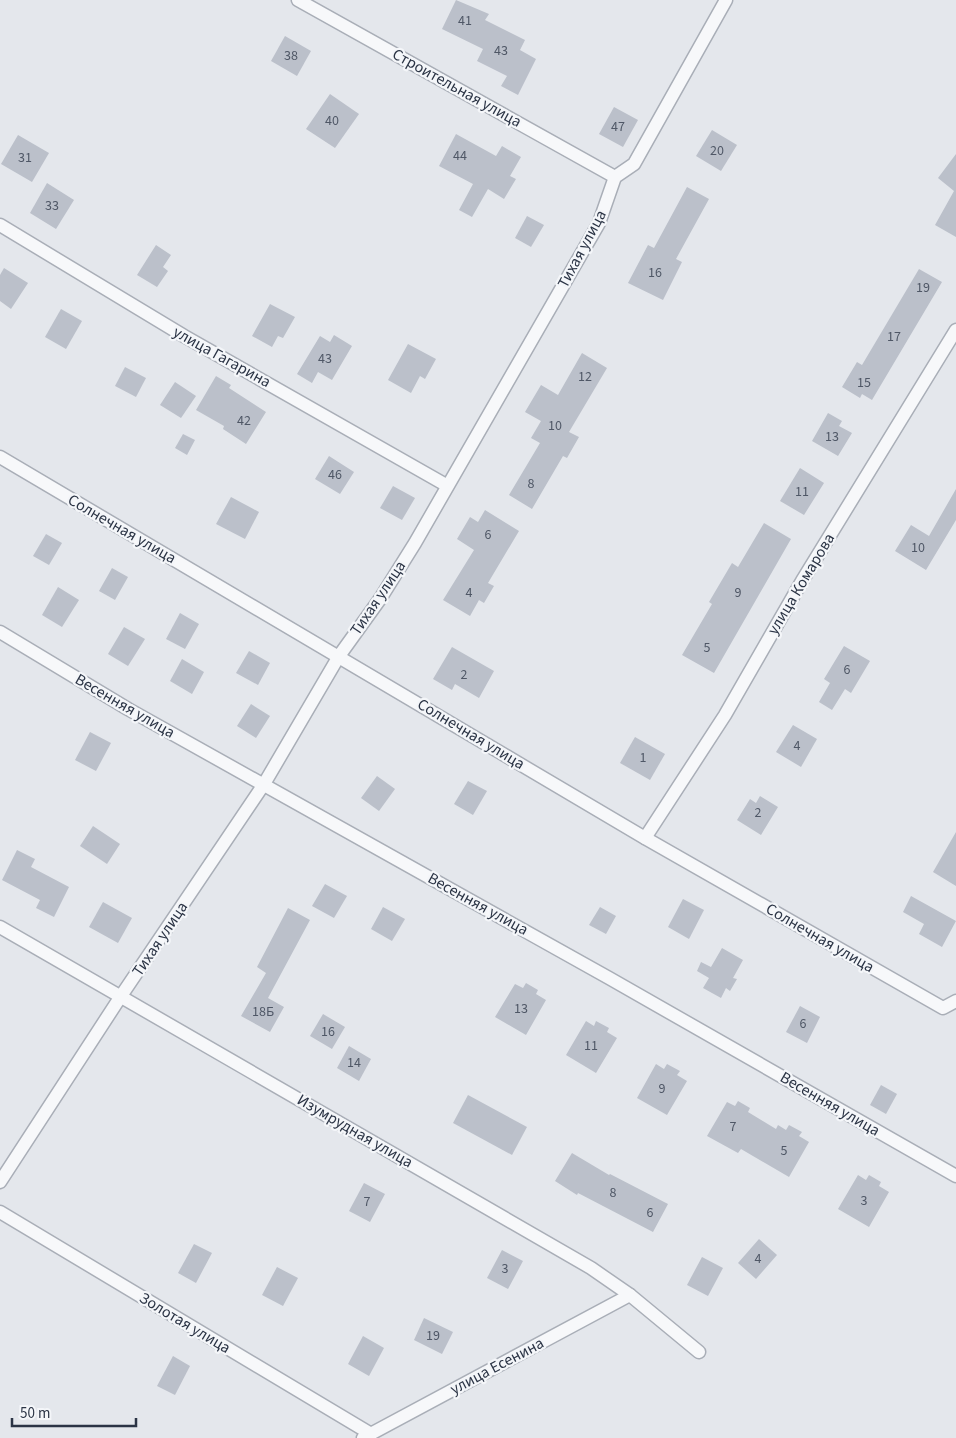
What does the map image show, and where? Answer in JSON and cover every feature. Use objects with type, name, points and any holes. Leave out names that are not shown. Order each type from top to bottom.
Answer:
[{"type":"street","name":"Строительная улица","points":[[298,0],[615,177]]},
{"type":"street","points":[[615,177],[634,164],[726,0]]},
{"type":"street","name":"Тихая улица","points":[[0,1182],[121,996],[264,784],[339,656],[400,567],[599,222],[615,177]]},
{"type":"street","name":"улица Гагарина","points":[[0,225],[184,336],[446,485]]},
{"type":"street","name":"улица Комарова","points":[[645,838],[725,715],[802,581],[956,330]]},
{"type":"street","name":"Солнечная улица","points":[[0,457],[645,838],[943,1008],[956,1001]]},
{"type":"street","name":"Весенняя улица","points":[[0,632],[128,709],[956,1176]]},
{"type":"street","name":"Изумрудная улица","points":[[0,926],[583,1263],[630,1295],[699,1352]]},
{"type":"street","name":"Золотая улица","points":[[0,1212],[367,1436]]},
{"type":"street","name":"улица Есенина","points":[[367,1436],[630,1295]]},
{"type":"building","points":[[456,0],[489,14],[485,20],[525,40],[520,50],[536,59],[518,95],[501,86],[507,76],[477,61],[483,49],[442,29]]},
{"type":"building","points":[[285,36],[311,51],[297,76],[271,61]]},
{"type":"building","points":[[330,94],[359,114],[335,148],[306,129]]},
{"type":"building","points":[[614,107],[638,120],[623,147],[599,134]]},
{"type":"building","points":[[712,130],[737,145],[721,171],[696,156]]},
{"type":"building","points":[[456,134],[496,156],[502,146],[521,157],[510,176],[516,179],[504,199],[488,189],[472,217],[459,210],[473,184],[439,166]]},
{"type":"building","points":[[18,135],[49,153],[32,182],[1,164]]},
{"type":"building","points":[[956,154],[956,237],[935,225],[954,191],[938,178]]},
{"type":"building","points":[[47,183],[74,200],[56,229],[30,213]]},
{"type":"building","points":[[687,187],[709,199],[676,259],[682,262],[663,300],[628,283],[648,245],[654,248]]},
{"type":"building","points":[[527,216],[544,225],[531,247],[515,238]]},
{"type":"building","points":[[156,245],[171,255],[163,267],[168,271],[157,287],[137,275]]},
{"type":"building","points":[[4,268],[28,283],[11,309],[0,301],[0,275]]},
{"type":"building","points":[[919,269],[942,282],[872,400],[862,394],[860,398],[842,387],[857,362],[862,365]]},
{"type":"building","points":[[270,304],[295,317],[283,338],[278,336],[272,347],[252,336]]},
{"type":"building","points":[[61,309],[82,321],[66,349],[45,337]]},
{"type":"building","points":[[334,335],[352,346],[332,380],[318,372],[312,383],[297,374],[320,336],[330,342]]},
{"type":"building","points":[[408,344],[436,359],[425,379],[420,376],[411,393],[388,380]]},
{"type":"building","points":[[582,353],[607,368],[569,432],[579,437],[567,458],[563,456],[532,509],[509,495],[540,443],[531,438],[541,421],[525,412],[541,385],[558,395]]},
{"type":"building","points":[[125,367],[146,378],[136,397],[115,386]]},
{"type":"building","points":[[216,376],[231,385],[229,388],[266,412],[246,444],[223,429],[224,426],[196,410]]},
{"type":"building","points":[[175,382],[196,396],[181,418],[160,405]]},
{"type":"building","points":[[828,413],[842,421],[839,426],[852,433],[838,456],[812,441]]},
{"type":"building","points":[[183,434],[195,440],[187,455],[175,448]]},
{"type":"building","points":[[329,456],[354,472],[340,494],[315,479]]},
{"type":"building","points":[[800,468],[824,483],[804,515],[780,501]]},
{"type":"building","points":[[393,486],[415,498],[402,520],[380,508]]},
{"type":"building","points":[[956,489],[956,520],[926,570],[895,551],[911,525],[929,536]]},
{"type":"building","points":[[231,497],[259,512],[245,539],[216,524]]},
{"type":"building","points":[[485,510],[519,531],[488,583],[494,586],[484,603],[479,600],[470,616],[443,600],[474,550],[457,539],[470,517],[478,522]]},
{"type":"building","points":[[764,523],[791,539],[714,673],[682,655],[712,604],[709,602],[732,563],[738,567]]},
{"type":"building","points":[[46,534],[62,543],[49,565],[33,556]]},
{"type":"building","points":[[112,568],[128,577],[115,600],[99,591]]},
{"type":"building","points":[[58,587],[79,600],[62,627],[42,615]]},
{"type":"building","points":[[180,613],[199,624],[185,649],[166,639]]},
{"type":"building","points":[[124,627],[145,639],[128,666],[108,654]]},
{"type":"building","points":[[844,646],[870,661],[851,693],[845,689],[832,710],[819,702],[830,683],[824,679]]},
{"type":"building","points":[[452,647],[494,671],[479,698],[455,684],[452,690],[433,679]]},
{"type":"building","points":[[249,651],[270,663],[258,685],[236,673]]},
{"type":"building","points":[[182,659],[204,672],[192,694],[170,681]]},
{"type":"building","points":[[251,704],[270,716],[256,738],[237,726]]},
{"type":"building","points":[[793,725],[817,739],[801,767],[776,752]]},
{"type":"building","points":[[90,732],[111,743],[96,771],[75,760]]},
{"type":"building","points":[[635,737],[665,754],[650,780],[620,763]]},
{"type":"building","points":[[377,776],[395,789],[379,811],[361,798]]},
{"type":"building","points":[[468,781],[487,791],[473,815],[454,804]]},
{"type":"building","points":[[760,796],[778,807],[761,835],[737,820],[750,799],[756,803]]},
{"type":"building","points":[[93,826],[120,844],[107,864],[80,846]]},
{"type":"building","points":[[956,832],[956,886],[933,872]]},
{"type":"building","points":[[17,850],[35,859],[31,867],[69,887],[54,917],[36,908],[40,900],[2,880]]},
{"type":"building","points":[[325,884],[347,896],[334,918],[312,906]]},
{"type":"building","points":[[911,896],[956,921],[942,947],[919,934],[924,924],[903,912]]},
{"type":"building","points":[[683,899],[704,910],[689,939],[668,927]]},
{"type":"building","points":[[103,902],[132,918],[118,943],[89,927]]},
{"type":"building","points":[[383,907],[405,919],[392,941],[371,929]]},
{"type":"building","points":[[600,907],[616,916],[606,934],[589,925]]},
{"type":"building","points":[[288,908],[310,920],[268,998],[284,1007],[270,1032],[241,1016],[266,973],[257,967]]},
{"type":"building","points":[[722,948],[743,960],[733,978],[737,979],[730,991],[726,988],[721,998],[703,988],[709,978],[697,971],[701,962],[711,967]]},
{"type":"building","points":[[526,983],[538,990],[536,994],[546,1000],[526,1035],[495,1017],[515,984],[523,988]]},
{"type":"building","points":[[800,1006],[820,1017],[807,1043],[786,1032]]},
{"type":"building","points":[[323,1014],[345,1027],[332,1049],[310,1036]]},
{"type":"building","points":[[586,1021],[594,1026],[596,1021],[609,1028],[607,1032],[617,1038],[596,1073],[566,1055]]},
{"type":"building","points":[[349,1046],[371,1059],[359,1081],[337,1068]]},
{"type":"building","points":[[656,1064],[664,1069],[667,1064],[680,1071],[677,1075],[687,1081],[667,1115],[637,1098]]},
{"type":"building","points":[[881,1085],[897,1094],[886,1114],[870,1105]]},
{"type":"building","points":[[468,1095],[527,1127],[512,1155],[453,1123]]},
{"type":"building","points":[[738,1101],[750,1108],[748,1112],[776,1129],[778,1125],[786,1130],[789,1125],[802,1132],[799,1136],[809,1142],[789,1177],[741,1149],[738,1153],[707,1136],[727,1102],[735,1106]]},
{"type":"building","points":[[572,1153],[609,1175],[668,1204],[653,1232],[578,1193],[577,1195],[555,1181]]},
{"type":"building","points":[[858,1175],[866,1180],[869,1175],[881,1182],[879,1186],[889,1192],[869,1227],[838,1209]]},
{"type":"building","points":[[364,1183],[385,1194],[370,1222],[349,1211]]},
{"type":"building","points":[[759,1239],[777,1255],[756,1279],[738,1263]]},
{"type":"building","points":[[194,1244],[212,1253],[196,1283],[178,1273]]},
{"type":"building","points":[[502,1250],[523,1261],[508,1289],[487,1278]]},
{"type":"building","points":[[702,1257],[723,1268],[708,1296],[687,1285]]},
{"type":"building","points":[[277,1267],[298,1278],[283,1306],[262,1295]]},
{"type":"building","points":[[424,1318],[453,1332],[442,1354],[414,1340]]},
{"type":"building","points":[[363,1336],[384,1348],[369,1376],[348,1364]]},
{"type":"building","points":[[173,1356],[190,1366],[175,1395],[157,1386]]}]
